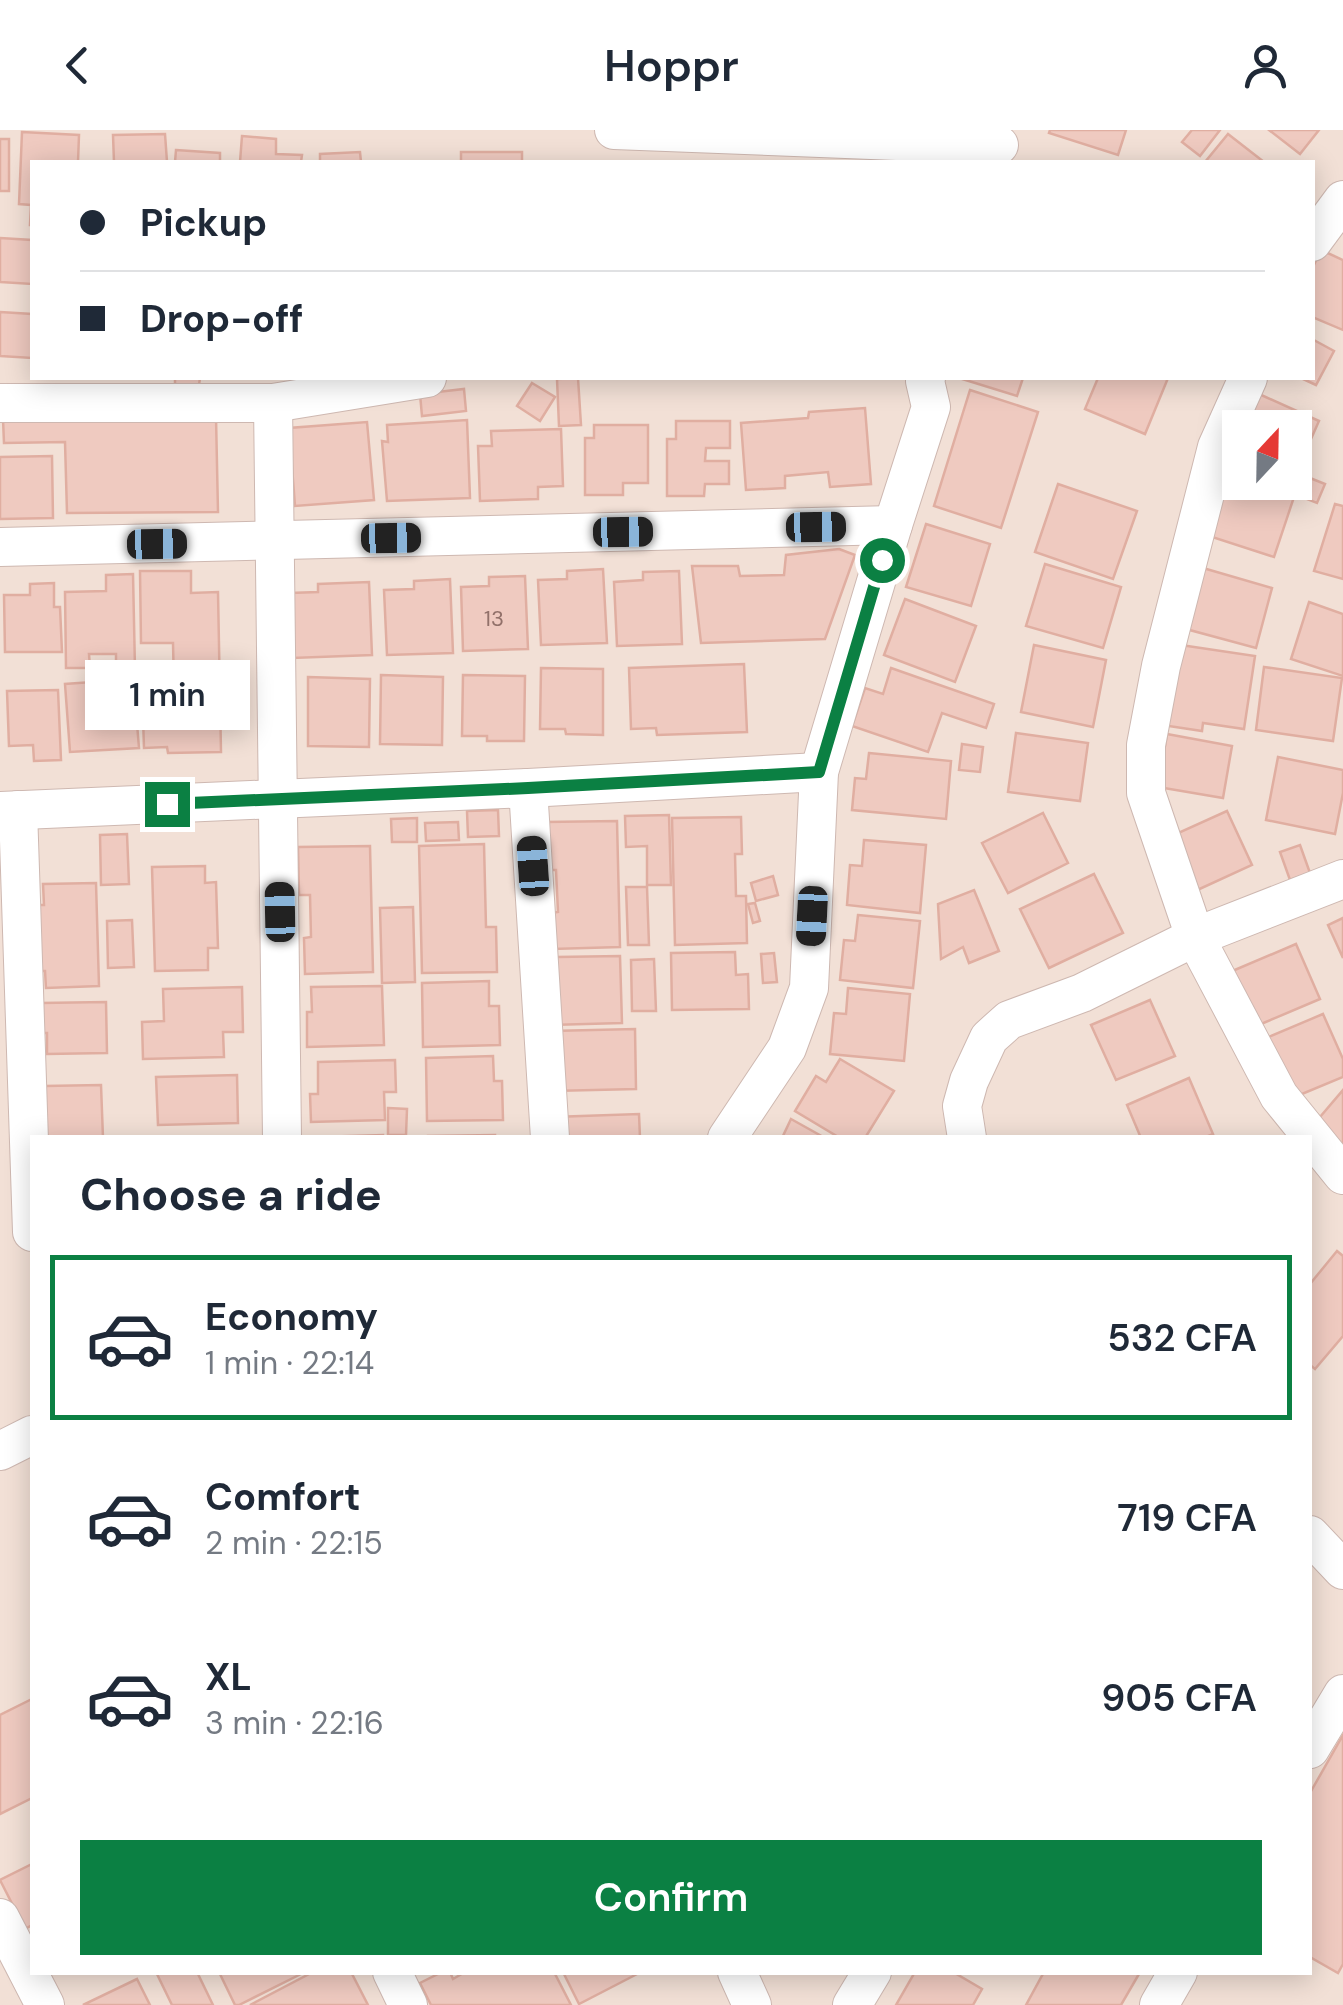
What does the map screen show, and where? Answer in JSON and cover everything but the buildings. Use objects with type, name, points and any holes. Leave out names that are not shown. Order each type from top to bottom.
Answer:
[{"type":"street","points":[[614,130],[1001,146]]},
{"type":"street","points":[[1315,238],[1343,200]]},
{"type":"street","points":[[0,403],[273,403],[415,380]]},
{"type":"street","points":[[730,1135],[787,1048],[808,988],[819,772],[932,407],[921,380]]},
{"type":"street","points":[[1247,380],[1217,448],[1161,666],[1146,745],[1146,793],[1195,937],[1278,1096],[1310,1135]]},
{"type":"street","points":[[273,403],[282,1135]]},
{"type":"street","points":[[0,547],[893,525]]},
{"type":"street","points":[[30,1195],[9,811],[819,772]]},
{"type":"street","points":[[528,788],[550,1135]]},
{"type":"street","points":[[967,1135],[962,1106],[970,1081],[989,1038],[1009,1020],[1082,993],[1195,937],[1343,878]]},
{"type":"street","points":[[1312,1137],[1343,1174]]},
{"type":"street","points":[[0,1452],[30,1436]]},
{"type":"street","points":[[1312,1536],[1343,1570]]},
{"type":"street","points":[[1312,1746],[1343,1694]]},
{"type":"street","points":[[0,1918],[45,2005]]},
{"type":"street","points":[[393,1975],[408,2005]]},
{"type":"street","points":[[738,1975],[752,2005]]},
{"type":"street","points":[[852,2005],[870,1975]]},
{"type":"street","points":[[1159,2005],[1176,1975]]},
{"type":"shaded area","points":[[0,130],[1343,130],[1343,2005],[0,2005]]},
{"type":"route","points":[[167,804],[819,772],[882,560]]}]
